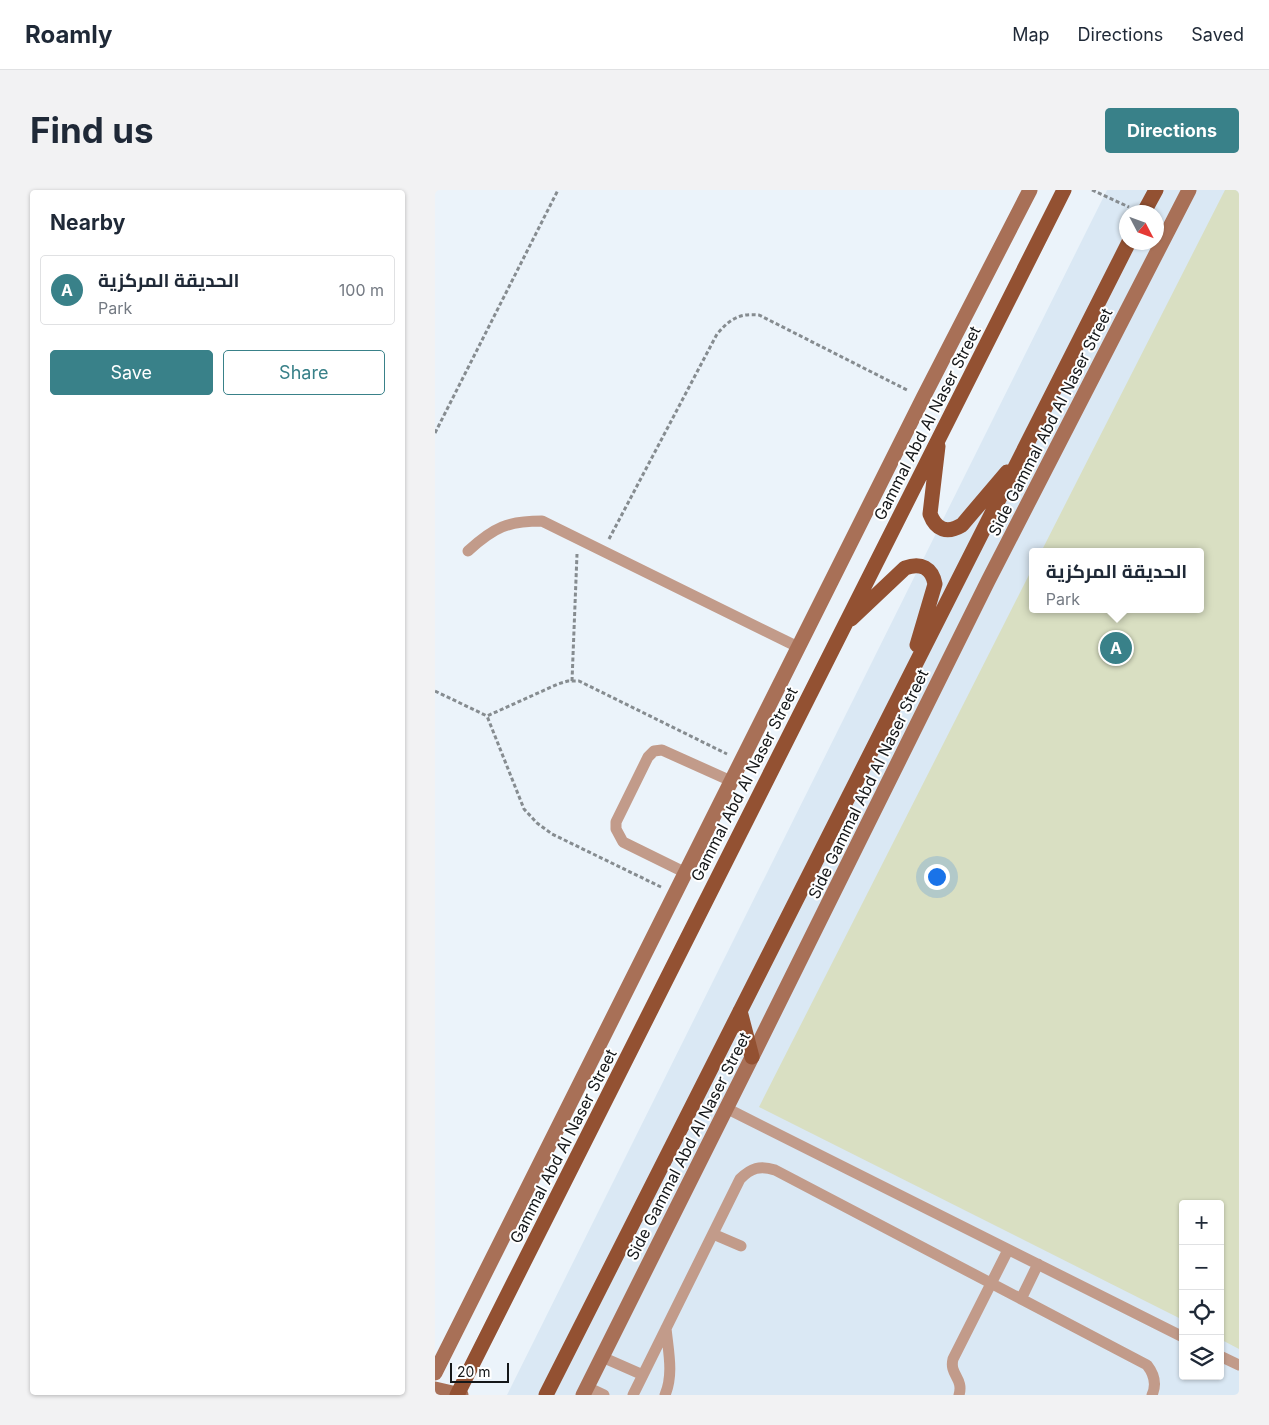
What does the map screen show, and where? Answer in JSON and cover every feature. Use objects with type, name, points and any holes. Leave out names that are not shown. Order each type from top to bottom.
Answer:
[{"type":"main road","points":[[435,1373],[923,398],[1030,190]]},
{"type":"main road","name":"Gammal Abd Al Naser Street","points":[[459,1395],[1064,190]]},
{"type":"main road","points":[[1144,205],[1156,190]]},
{"type":"main road","name":"Side Gammal Abd Al Naser Street","points":[[585,1391],[726,1108],[753,1058],[988,581],[1189,190]]},
{"type":"main road","points":[[546,1395],[1125,250]]},
{"type":"main road","points":[[940,435],[930,514],[933,522],[939,528],[946,530],[955,529],[962,525],[1023,453]]},
{"type":"main road","points":[[843,628],[905,568],[913,565],[921,566],[928,570],[933,576],[935,584],[905,685]]},
{"type":"main road","points":[[740,1012],[753,1058]]},
{"type":"main road","points":[[435,1390],[459,1395]]},
{"type":"lane","points":[[468,551],[483,536],[502,527],[521,521],[543,521],[799,647]]},
{"type":"lane","points":[[685,873],[623,842],[616,829],[616,822],[648,757],[654,752],[662,750],[731,781]]},
{"type":"lane","points":[[726,1108],[1179,1335]]},
{"type":"lane","points":[[633,1395],[740,1178],[756,1167],[765,1166],[1147,1365],[1155,1379],[1152,1395]]},
{"type":"lane","points":[[713,1234],[741,1246]]},
{"type":"lane","points":[[959,1395],[960,1384],[951,1366],[953,1359],[1008,1250]]},
{"type":"lane","points":[[1021,1299],[1038,1264]]},
{"type":"lane","points":[[665,1395],[668,1389],[670,1370],[666,1328]]},
{"type":"lane","points":[[602,1357],[643,1375]]},
{"type":"lane","points":[[1224,1358],[1239,1365]]},
{"type":"lane","points":[[585,1391],[604,1395]]},
{"type":"path","points":[[435,433],[558,190]]},
{"type":"path","points":[[1092,190],[1126,205]]},
{"type":"path","points":[[603,551],[717,334],[736,317],[748,314],[759,315],[923,398]]},
{"type":"path","points":[[573,681],[578,539]]},
{"type":"path","points":[[487,716],[558,684],[568,681],[579,681],[741,761]]},
{"type":"path","points":[[435,691],[487,716],[524,809],[537,823],[552,834],[675,894]]},
{"type":"shaded area","points":[[1107,190],[1239,190],[1239,1395],[507,1395]]},
{"type":"green space","points":[[1225,190],[1239,190],[1239,1349],[1224,1341],[1224,1200],[1179,1200],[1179,1318],[759,1107],[1029,575],[1029,613],[1204,613],[1204,548],[1043,548]]},
{"type":"place","name":"الحديقة المركزية","points":[[1116,648]]}]
